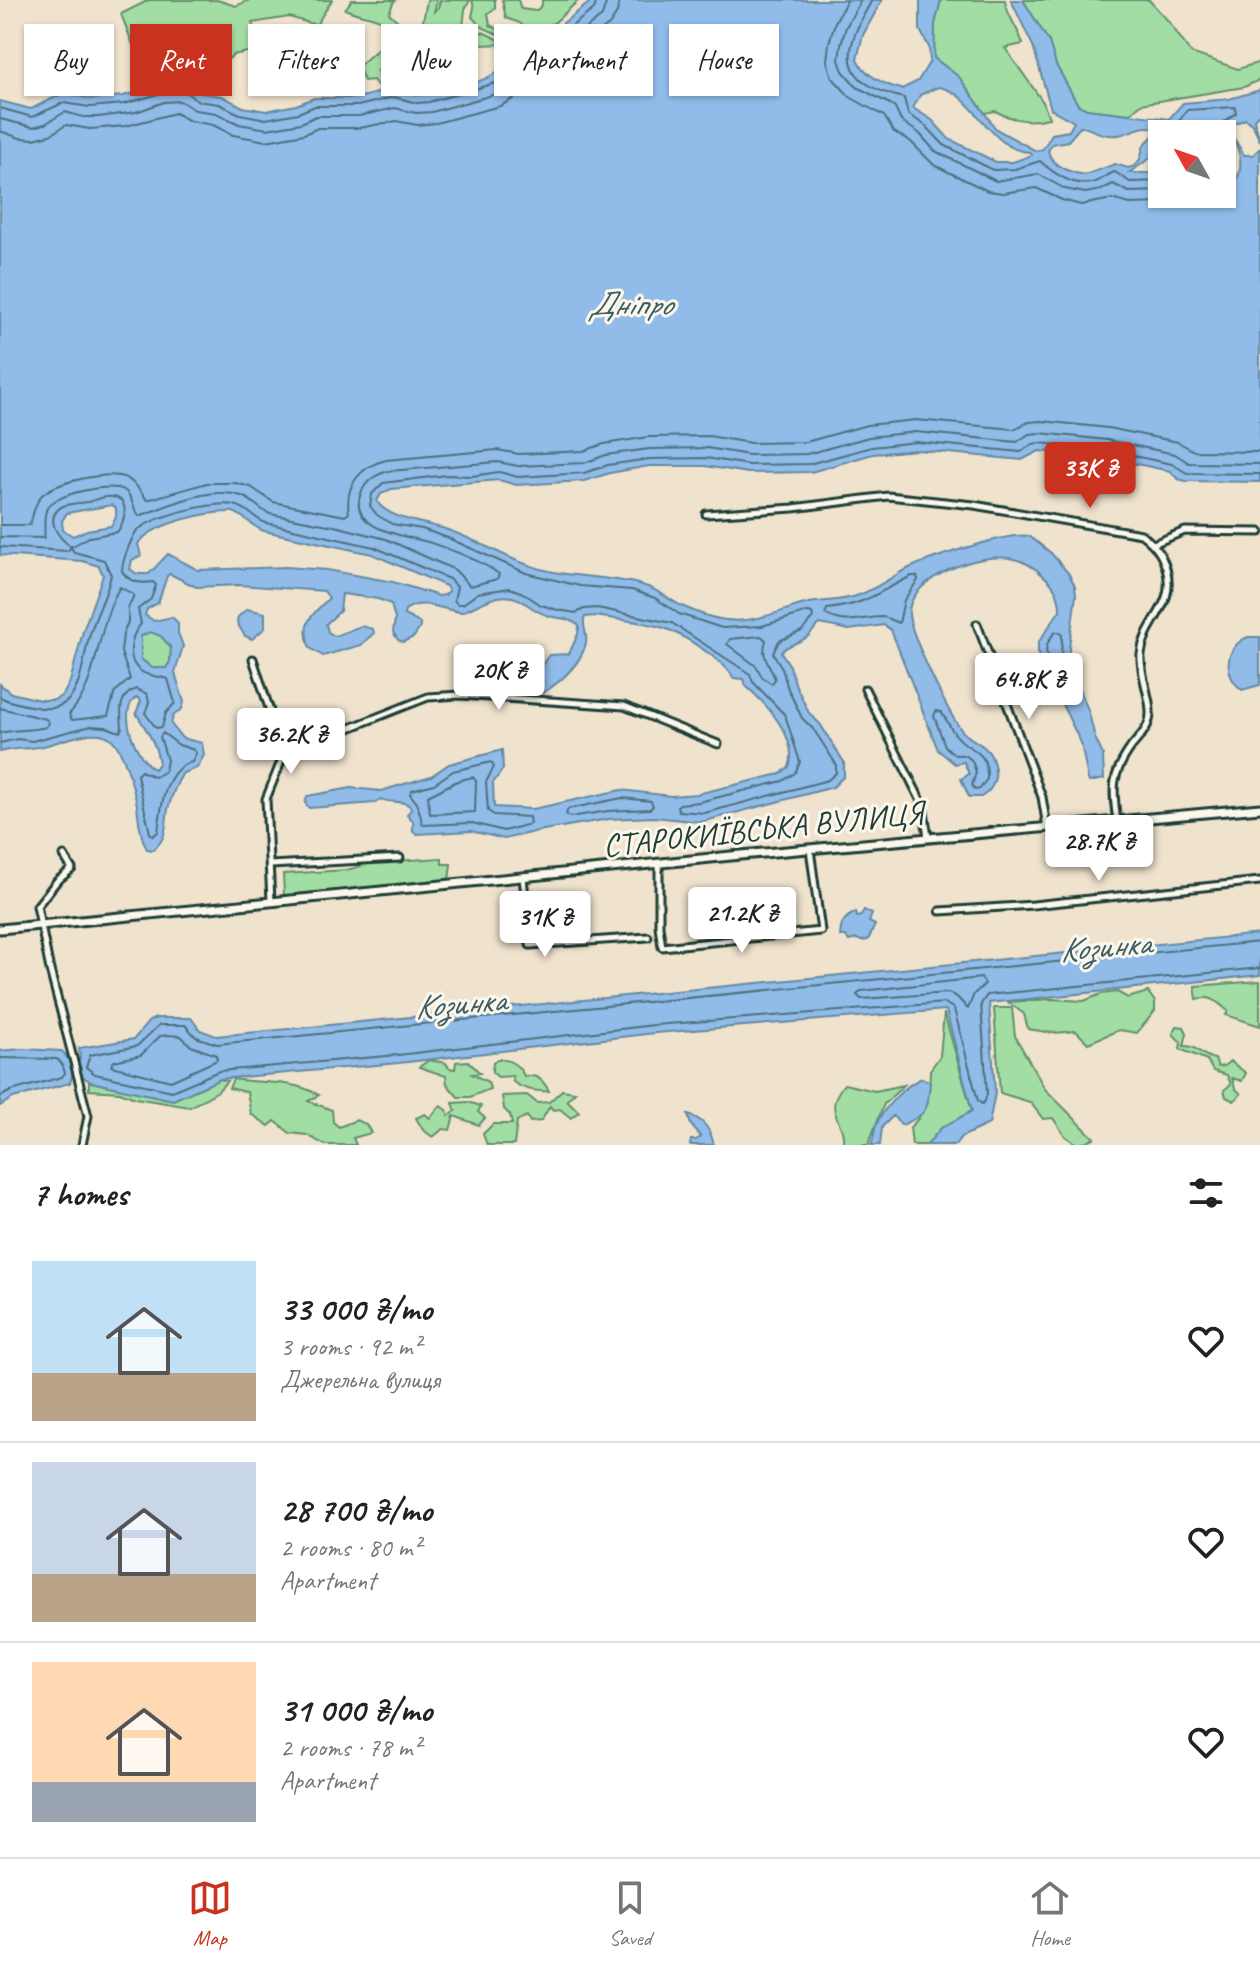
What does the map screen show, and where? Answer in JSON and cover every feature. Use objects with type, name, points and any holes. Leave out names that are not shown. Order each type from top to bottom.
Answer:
[{"type":"street","points":[[706,514],[793,508],[888,496],[974,505],[1141,534],[1162,555],[1170,582],[1168,597],[1143,643],[1141,672],[1151,716],[1149,724],[1123,758],[1112,783],[1117,821]]},
{"type":"street","points":[[1153,544],[1185,531],[1260,532]]},
{"type":"street","points":[[977,624],[1042,797],[1047,827]]},
{"type":"street","points":[[253,659],[284,754],[266,799],[271,901]]},
{"type":"street","points":[[865,689],[923,805],[928,837]]},
{"type":"street","points":[[284,754],[428,697],[460,695],[624,706],[718,744]]},
{"type":"street","name":"СТАРОКИЇВСЬКА ВУЛИЦЯ","points":[[0,929],[810,848],[1260,808]]},
{"type":"street","points":[[659,863],[662,947],[695,946],[821,931],[810,848]]},
{"type":"street","points":[[64,856],[72,869],[57,881],[37,906],[88,1116],[82,1145]]},
{"type":"street","points":[[270,865],[400,858]]},
{"type":"street","points":[[523,877],[530,945],[648,937]]},
{"type":"street","points":[[940,911],[1033,905],[1260,881]]},
{"type":"green space","points":[[149,0],[217,0],[236,6],[249,0],[332,0],[317,24],[289,17],[248,24],[248,52],[232,56],[232,24],[130,24],[130,37],[121,14]]},
{"type":"green space","points":[[352,0],[397,0],[389,13],[401,24],[388,24],[345,9]]},
{"type":"green space","points":[[427,0],[437,0],[434,12],[440,0],[470,0],[465,9],[463,24],[420,24]]},
{"type":"green space","points":[[472,0],[495,0],[495,9],[488,13],[494,33],[480,26],[472,17]]},
{"type":"green space","points":[[502,0],[518,0],[521,9],[536,11],[542,0],[579,0],[551,24],[521,24],[506,18]]},
{"type":"green space","points":[[941,0],[1005,0],[1023,44],[1005,48],[1043,102],[1049,118],[1028,120],[995,111],[985,113],[959,77],[934,58],[935,24]]},
{"type":"green space","points":[[1023,0],[1149,0],[1191,53],[1238,69],[1260,62],[1260,80],[1244,87],[1141,104],[1130,114],[1086,109],[1078,105],[1056,65],[1049,42]]},
{"type":"green space","points":[[478,31],[494,38],[494,44],[479,45]]},
{"type":"green space","points":[[381,47],[381,68],[377,71],[381,84],[377,86],[373,80],[365,81],[365,60]]},
{"type":"green space","points":[[150,631],[161,636],[171,648],[170,662],[166,668],[152,668],[141,659],[141,636]]},
{"type":"green space","points":[[442,858],[442,864],[451,864],[449,881],[284,895],[283,874],[347,870],[362,863]]},
{"type":"green space","points":[[1260,981],[1260,1026],[1226,1015],[1228,1011],[1214,1000],[1197,999],[1195,986]]},
{"type":"green space","points":[[1117,992],[1128,998],[1148,992],[1155,1002],[1155,1011],[1137,1033],[1119,1030],[1088,1043],[1076,1031],[1054,1033],[1028,1029],[1024,1014],[1008,1002],[1051,999],[1084,1001]]},
{"type":"green space","points":[[994,1008],[1012,1008],[1015,1036],[1045,1089],[1094,1138],[1078,1145],[1065,1136],[1053,1118],[1043,1119],[1030,1102],[1000,1093]]},
{"type":"green space","points":[[944,1013],[972,1111],[941,1128],[927,1145],[912,1145],[910,1127],[918,1119],[929,1094],[930,1070],[940,1056]]},
{"type":"green space","points":[[1177,1026],[1184,1027],[1187,1033],[1184,1046],[1215,1059],[1218,1067],[1230,1061],[1246,1073],[1242,1081],[1232,1078],[1241,1094],[1234,1101],[1226,1097],[1224,1090],[1231,1084],[1227,1075],[1213,1071],[1207,1060],[1180,1049],[1181,1042],[1173,1034]]},
{"type":"green space","points":[[497,1059],[513,1063],[524,1076],[539,1079],[549,1091],[521,1087],[513,1082],[513,1076],[498,1077],[492,1072]]},
{"type":"green space","points":[[429,1060],[446,1063],[449,1068],[455,1069],[456,1062],[468,1061],[480,1073],[472,1074],[488,1082],[490,1089],[470,1097],[458,1097],[447,1084],[446,1076],[419,1067]]},
{"type":"green space","points":[[89,1077],[92,1082],[173,1100],[220,1079],[227,1081],[218,1091],[190,1107],[135,1098],[120,1092],[89,1090]]},
{"type":"green space","points":[[233,1079],[298,1086],[319,1095],[308,1101],[332,1110],[333,1122],[339,1127],[356,1120],[366,1124],[371,1133],[353,1138],[356,1145],[325,1145],[307,1135],[290,1133],[275,1121],[269,1126],[251,1114],[247,1092],[229,1088]]},
{"type":"green space","points":[[844,1084],[875,1091],[904,1085],[884,1104],[868,1145],[843,1145],[834,1109],[837,1094]]},
{"type":"green space","points":[[562,1090],[575,1092],[567,1100],[579,1112],[571,1118],[550,1106],[541,1121],[530,1122],[527,1116],[517,1121],[514,1145],[487,1145],[483,1134],[493,1124],[512,1124],[510,1115],[504,1109],[502,1096],[527,1095],[537,1103],[549,1102]]},
{"type":"green space","points":[[468,1102],[481,1106],[478,1112],[485,1118],[479,1125],[454,1116],[450,1130],[443,1129],[433,1137],[423,1130],[416,1118],[425,1114],[430,1118],[440,1106],[447,1110],[449,1116],[456,1111],[453,1103]]},
{"type":"water","name":"Дніпро","points":[[593,0],[882,0],[863,35],[857,59],[876,79],[902,89],[918,81],[930,61],[929,47],[920,30],[920,0],[941,0],[935,24],[934,58],[959,77],[996,129],[1036,151],[1043,149],[1052,134],[1069,131],[1074,122],[1051,109],[1033,46],[1011,0],[1023,0],[1049,42],[1056,65],[1078,105],[1087,109],[1169,119],[1183,103],[1229,99],[1260,90],[1260,113],[1254,119],[1260,141],[1253,125],[1245,119],[1236,123],[1236,120],[1148,120],[1148,127],[1118,135],[1099,133],[1081,126],[1068,141],[1052,144],[1048,151],[1058,165],[1085,175],[1115,164],[1128,168],[1135,166],[1148,141],[1148,160],[1129,173],[1148,173],[1148,208],[1236,208],[1236,180],[1240,168],[1236,141],[1244,155],[1253,155],[1260,148],[1260,482],[1186,481],[1178,479],[1170,471],[1103,457],[1039,451],[1022,460],[917,450],[873,454],[811,472],[748,473],[705,466],[649,466],[584,481],[516,485],[499,480],[391,489],[381,494],[377,501],[398,516],[448,530],[536,567],[634,583],[713,618],[738,621],[805,604],[852,597],[945,554],[1003,538],[1029,536],[1051,553],[1075,586],[1069,660],[1103,755],[1104,779],[1089,782],[1081,743],[1038,655],[1038,643],[1060,610],[1057,592],[1029,565],[996,557],[965,563],[934,578],[913,598],[909,611],[930,673],[949,709],[963,732],[991,755],[994,781],[981,797],[969,797],[961,779],[969,774],[964,762],[955,764],[938,750],[891,630],[884,625],[849,630],[820,624],[803,640],[781,652],[809,713],[820,724],[844,762],[844,776],[833,787],[701,822],[654,817],[609,819],[504,839],[471,831],[417,834],[407,814],[410,806],[400,802],[381,799],[375,803],[309,808],[305,803],[307,796],[351,788],[381,791],[431,776],[449,764],[502,750],[503,769],[493,783],[494,807],[533,809],[621,790],[671,796],[697,794],[780,774],[789,767],[790,745],[779,722],[746,686],[744,679],[733,678],[723,665],[703,650],[672,631],[656,626],[585,617],[586,643],[580,658],[563,678],[543,693],[536,688],[538,670],[549,655],[569,654],[579,626],[569,620],[541,613],[514,597],[491,599],[462,612],[426,605],[412,606],[405,610],[404,615],[420,623],[420,627],[414,637],[403,642],[393,632],[395,619],[391,604],[342,594],[340,611],[326,624],[328,632],[335,636],[361,626],[373,629],[374,633],[361,645],[323,656],[310,648],[306,632],[309,620],[329,598],[324,591],[239,585],[196,587],[170,574],[158,603],[147,609],[145,615],[154,621],[172,617],[178,623],[183,646],[175,673],[184,702],[171,724],[182,738],[202,743],[204,755],[197,768],[183,773],[172,795],[164,836],[158,845],[153,850],[147,849],[144,844],[129,773],[121,753],[110,738],[90,734],[38,747],[0,752],[0,684],[11,693],[40,700],[54,700],[63,695],[70,682],[83,631],[103,575],[99,566],[82,561],[0,555],[0,101],[31,109],[58,96],[91,99],[130,94],[222,96],[243,107],[266,111],[314,98],[357,98],[381,92],[381,96],[478,96],[478,82],[494,73],[494,96],[653,96],[653,24],[562,24]],"holes":[[[938,87],[962,99],[1004,142],[1032,155],[1013,162],[996,162],[949,139],[932,120],[913,108],[920,95]],[[112,505],[116,508],[116,517],[111,526],[73,536],[63,530],[62,521],[67,513]],[[233,512],[264,531],[372,554],[446,586],[449,591],[439,596],[393,582],[327,570],[286,567],[198,570],[168,554],[149,574],[137,574],[130,569],[132,560],[141,556],[138,544],[155,530],[182,520]],[[150,632],[161,636],[171,648],[170,662],[166,668],[152,668],[141,659],[141,636]],[[137,697],[141,701],[136,713],[156,750],[159,764],[154,769],[141,755],[131,734],[128,723],[131,703]]]},
{"type":"water","points":[[247,609],[265,613],[265,628],[252,639],[245,636],[237,623],[238,617]]},
{"type":"water","points":[[1248,637],[1260,637],[1260,685],[1242,690],[1231,677],[1229,661],[1235,647]]},
{"type":"water","points":[[864,910],[872,914],[869,922],[875,925],[868,940],[849,941],[846,936],[840,936],[846,919],[856,912],[857,917],[861,916]]},
{"type":"water","points":[[1260,934],[1260,975],[989,1003],[995,1093],[989,1124],[961,1137],[955,1145],[927,1145],[941,1128],[972,1111],[946,1010],[655,1033],[399,1063],[220,1079],[173,1100],[91,1082],[81,1075],[77,1063],[80,1059],[79,1048],[134,1039],[149,1021],[156,1018],[191,1018],[200,1030],[216,1036]]},
{"type":"water","points":[[0,1051],[62,1051],[71,1066],[70,1083],[13,1098],[0,1106]]},
{"type":"water","points":[[922,1078],[930,1082],[927,1104],[922,1113],[902,1125],[893,1116],[882,1127],[880,1145],[871,1145],[876,1125],[884,1111],[902,1091]]},
{"type":"water","points":[[688,1115],[706,1126],[714,1145],[690,1145],[691,1140],[701,1137],[691,1125]]},
{"type":"water label","name":"Козинка","points":[[1105,946]]},
{"type":"water label","name":"Козинка","points":[[460,1003]]}]
